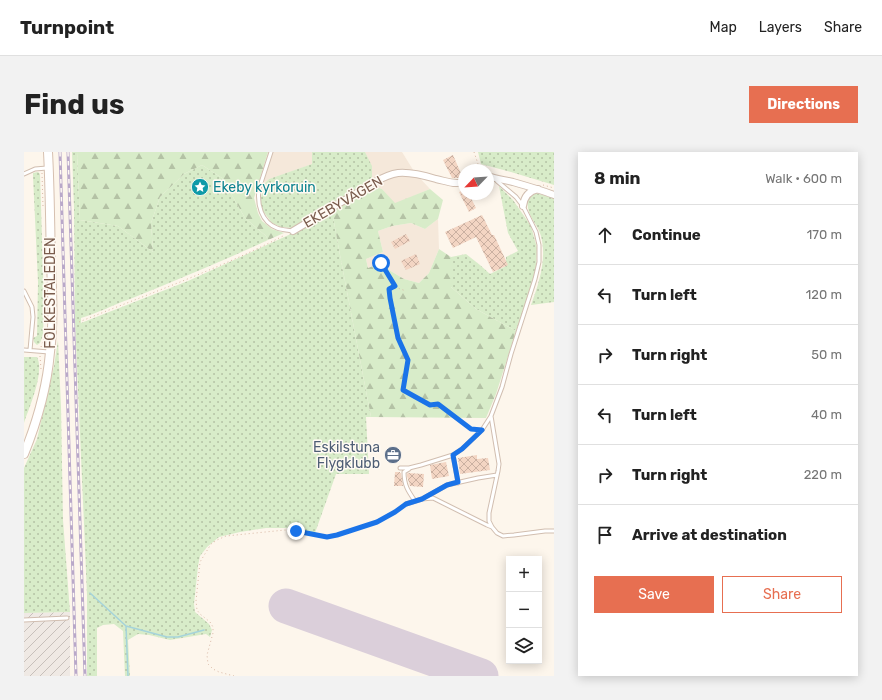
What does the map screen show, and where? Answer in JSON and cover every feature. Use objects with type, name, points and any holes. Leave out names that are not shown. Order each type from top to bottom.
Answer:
[{"type":"main road","name":"FOLKESTALEDEN","points":[[24,454],[39,410],[46,382],[50,352],[52,304],[45,168],[48,152]]},
{"type":"street","name":"EKEBYVÄGEN","points":[[293,231],[387,176],[399,173],[434,178],[458,184]]},
{"type":"street","points":[[496,179],[507,180],[554,195]]},
{"type":"street","points":[[523,206],[525,198],[528,194],[531,191],[538,190]]},
{"type":"lane","points":[[271,152],[258,195],[259,207],[264,218],[272,226],[283,230],[293,231]]},
{"type":"lane","points":[[24,174],[35,169],[45,168]]},
{"type":"lane","points":[[400,468],[409,468],[421,465],[453,455],[462,449],[482,430],[491,416],[502,386],[535,280],[539,262],[539,245],[536,232],[523,206],[513,194],[496,179]]},
{"type":"lane","points":[[24,291],[32,307],[33,317],[30,350]]},
{"type":"lane","points":[[24,350],[50,352]]},
{"type":"lane","points":[[491,416],[498,460],[497,475],[489,513],[489,521],[492,527],[497,533],[503,536],[554,531]]},
{"type":"lane","points":[[453,455],[458,482]]},
{"type":"lane","points":[[409,468],[404,472],[404,481],[407,490],[415,502]]},
{"type":"lane","points":[[406,504],[422,499],[447,485],[497,475]]},
{"type":"lane","points":[[422,499],[433,498],[492,527]]},
{"type":"lane","points":[[24,620],[67,618]]},
{"type":"path","points":[[474,152],[478,164]]},
{"type":"path","points":[[43,206],[45,168]]},
{"type":"path","points":[[79,322],[198,275],[293,231]]},
{"type":"path","points":[[380,256],[381,263],[395,286],[406,291]]},
{"type":"path","points":[[395,286],[389,289],[390,298],[398,338],[408,360],[403,390],[430,405],[438,404],[471,429],[482,430]]},
{"type":"path","points":[[41,373],[40,359],[45,334]]},
{"type":"path","points":[[234,676],[219,672],[208,664],[207,655],[213,633],[213,627],[210,622],[197,610],[196,601],[200,562],[211,544],[226,536],[285,530],[327,537],[337,535],[377,522],[406,504]]},
{"type":"shaded area","points":[[268,152],[312,152],[313,164],[269,179],[264,184],[261,176]]},
{"type":"shaded area","points":[[365,152],[402,152],[415,173],[430,189],[395,204],[382,189],[373,186]]},
{"type":"shaded area","points":[[438,219],[439,249],[429,273],[419,283],[404,279],[389,270],[386,261],[368,268],[366,259],[383,252],[378,231],[392,226],[411,223],[425,229]]},
{"type":"shaded area","points":[[70,612],[70,676],[24,676],[24,613]]},
{"type":"green space","points":[[72,152],[77,152],[80,220],[118,226],[153,252],[151,223],[160,197],[184,174],[202,165],[222,178],[245,218],[266,236],[268,240],[182,278],[81,318],[81,323],[188,281],[304,228],[332,211],[371,417],[366,417],[369,474],[336,474],[315,533],[291,528],[266,528],[219,537],[207,547],[200,556],[194,604],[195,612],[209,624],[212,630],[210,637],[206,634],[170,640],[138,634],[128,640],[130,676],[125,676],[123,631],[114,624],[103,625],[97,628],[97,676],[87,676],[87,596],[75,321]]},
{"type":"green space","points":[[77,152],[268,152],[254,198],[262,221],[272,229],[284,233],[268,240],[266,236],[245,218],[222,178],[202,165],[184,174],[160,197],[151,223],[153,252],[118,226],[80,220]]},
{"type":"green space","points":[[312,152],[365,152],[372,166],[372,181],[348,193],[327,209],[302,224],[291,228],[281,227],[272,223],[263,211],[260,202],[264,184],[269,179],[312,164]]},
{"type":"green space","points":[[478,152],[554,152],[554,185],[494,167],[494,164],[481,164]]},
{"type":"green space","points":[[38,172],[40,174],[44,304],[43,335],[40,343],[37,345],[33,338],[37,336],[38,282],[33,173]]},
{"type":"green space","points":[[373,186],[382,189],[395,203],[430,189],[443,200],[438,219],[425,229],[411,223],[392,226],[378,231],[383,252],[366,259],[368,268],[386,261],[389,270],[404,279],[419,283],[429,273],[439,249],[451,257],[451,287],[476,309],[516,331],[496,394],[486,418],[371,417],[332,211]]},
{"type":"green space","points":[[499,186],[513,200],[531,226],[537,248],[536,271],[516,331],[476,309],[451,287],[451,257],[466,254],[490,274],[506,266],[506,257],[518,251],[508,233]]},
{"type":"green space","points":[[536,193],[554,198],[554,302],[531,305],[543,262],[543,245],[541,236],[528,209],[528,198]]},
{"type":"green space","points":[[58,340],[63,520],[70,612],[24,613],[24,468],[37,439],[54,366]]},
{"type":"green space","points":[[24,357],[37,357],[39,372],[38,381],[24,423]]},
{"type":"building","points":[[453,155],[458,166],[458,178],[452,178],[443,160]]},
{"type":"building","points":[[463,200],[472,200],[476,208],[469,212]]},
{"type":"building","points":[[482,215],[492,235],[494,235],[508,265],[493,272],[476,237],[453,248],[445,232]]},
{"type":"building","points":[[406,234],[410,241],[395,249],[391,242]]},
{"type":"building","points":[[416,254],[420,264],[406,270],[401,261]]},
{"type":"building","points":[[399,449],[400,459],[396,459],[396,463],[389,463],[388,450]]},
{"type":"building","points":[[477,455],[477,459],[488,458],[490,470],[460,474],[458,458]]},
{"type":"building","points":[[446,462],[449,476],[432,479],[430,465]]},
{"type":"building","points":[[395,472],[401,473],[403,486],[394,486]]},
{"type":"building","points":[[408,473],[424,474],[423,487],[410,486],[407,476]]},
{"type":"waterway","points":[[90,593],[126,626],[128,676]]},
{"type":"waterway","points":[[126,626],[167,637],[178,637],[204,630]]},
{"type":"runway","points":[[286,606],[481,676]]},
{"type":"railway","points":[[60,152],[76,676]]},
{"type":"railway","points":[[68,152],[85,676]]},
{"type":"place","name":"Ekeby kyrkoruin","points":[[200,187]]},
{"type":"place","name":"Eskilstuna Flygklubb","points":[[393,455]]},
{"type":"route","points":[[296,531],[327,537],[337,535],[377,522],[406,504],[422,499],[447,485],[458,482],[453,455],[462,449],[482,430],[471,429],[438,404],[430,405],[403,390],[408,360],[398,338],[390,298],[389,289],[395,286],[381,263]]}]
